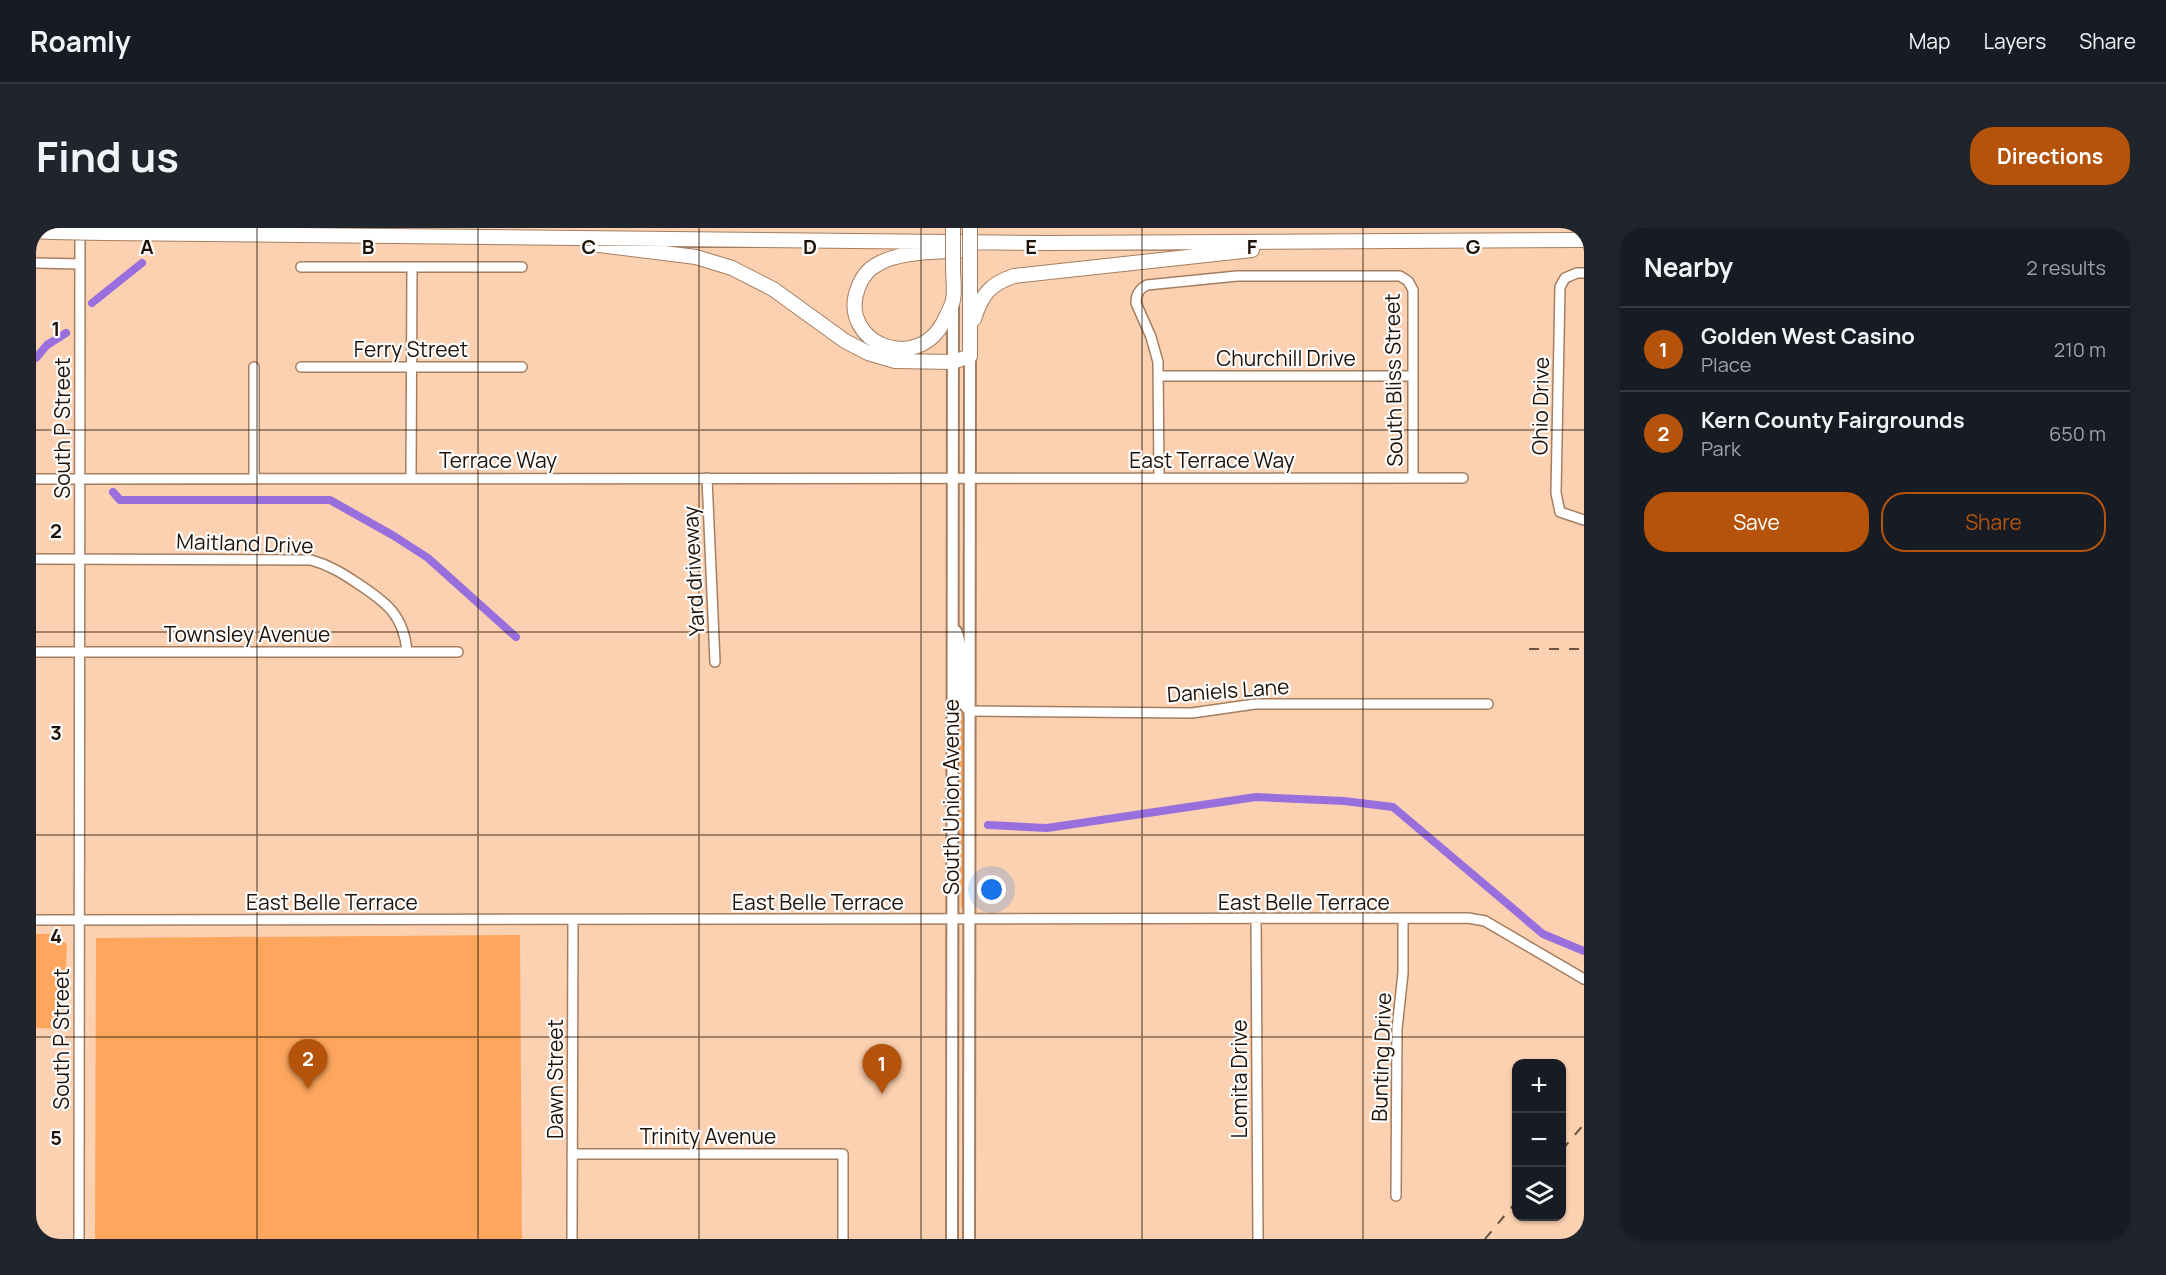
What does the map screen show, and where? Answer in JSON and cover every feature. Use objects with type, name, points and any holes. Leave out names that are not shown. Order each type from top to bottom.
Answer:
[{"type":"highway","points":[[953,228],[953,268],[953,300],[943,323],[933,337],[920,345],[901,350],[876,342],[862,329],[855,314],[856,291],[862,277],[877,264],[914,255],[1049,243]]},
{"type":"highway","points":[[517,236],[677,254],[714,262],[753,277],[845,341],[868,353],[896,361],[953,362],[970,356],[970,228]]},
{"type":"highway","points":[[36,231],[1049,243],[1584,240]]},
{"type":"highway","points":[[970,332],[977,309],[988,290],[999,281],[1014,276],[1211,253],[1377,241]]},
{"type":"main road","name":"South Union Avenue","points":[[953,300],[953,362],[961,478],[970,711],[969,1239]]},
{"type":"main road","name":"South Union Avenue","points":[[952,1239],[953,625],[970,356]]},
{"type":"main road","points":[[953,625],[961,645],[962,702],[970,711]]},
{"type":"street","name":"South P Street","points":[[79,1239],[80,228]]},
{"type":"street","points":[[36,263],[80,264]]},
{"type":"street","points":[[301,267],[522,267]]},
{"type":"street","points":[[411,478],[412,267]]},
{"type":"street","name":"Ohio Drive","points":[[1584,273],[1565,278],[1560,287],[1556,493],[1560,512],[1584,520]]},
{"type":"street","name":"South Bliss Street","points":[[1159,376],[1156,350],[1136,303],[1138,291],[1147,285],[1237,276],[1400,276],[1408,281],[1413,290],[1413,478]]},
{"type":"street","points":[[254,367],[254,478]]},
{"type":"street","name":"Ferry Street","points":[[301,368],[522,367]]},
{"type":"street","points":[[1159,376],[1159,478]]},
{"type":"street","name":"Churchill Drive","points":[[1159,376],[1413,376]]},
{"type":"street","name":"Yard driveway","points":[[707,478],[715,662]]},
{"type":"street","name":"Terrace Way","points":[[36,479],[961,478]]},
{"type":"street","name":"East Terrace Way","points":[[961,478],[1463,478]]},
{"type":"street","name":"Maitland Drive","points":[[36,559],[299,559],[322,563],[333,567],[387,604],[400,623],[407,652]]},
{"type":"street","name":"Townsley Avenue","points":[[36,652],[458,652]]},
{"type":"street","name":"Daniels Lane","points":[[970,711],[1192,713],[1255,704],[1488,704]]},
{"type":"street","name":"East Belle Terrace","points":[[36,920],[1403,920],[1468,918],[1485,921],[1584,979]]},
{"type":"street","name":"Dawn Street","points":[[572,1239],[573,920]]},
{"type":"street","name":"Lomita Drive","points":[[1256,920],[1258,1239]]},
{"type":"street","name":"Bunting Drive","points":[[1396,1196],[1396,1029],[1403,973],[1403,920]]},
{"type":"street","name":"Trinity Avenue","points":[[572,1154],[843,1154],[843,1239]]},
{"type":"shaded area","points":[[959,694],[960,708],[964,715],[963,909],[961,908],[958,803]]},
{"type":"shaded area","points":[[36,934],[52,934],[67,944],[63,1029],[36,1028]]},
{"type":"shaded area","points":[[520,935],[522,1239],[95,1239],[96,938]]},
{"type":"waterway","points":[[92,303],[142,263]]},
{"type":"waterway","points":[[36,358],[47,345],[66,333]]},
{"type":"waterway","points":[[113,492],[120,500],[330,500],[428,558],[516,637]]},
{"type":"waterway","points":[[988,825],[1047,828],[1256,797],[1344,801],[1393,807],[1543,934],[1584,951]]},
{"type":"railway","points":[[1529,649],[1584,649]]},
{"type":"railway","points":[[1566,1145],[1584,1124]]},
{"type":"railway","points":[[1485,1239],[1512,1207]]},
{"type":"place","name":"Kern County Fairgrounds","points":[[308,1089]]},
{"type":"place","name":"Golden West Casino","points":[[882,1094]]}]
